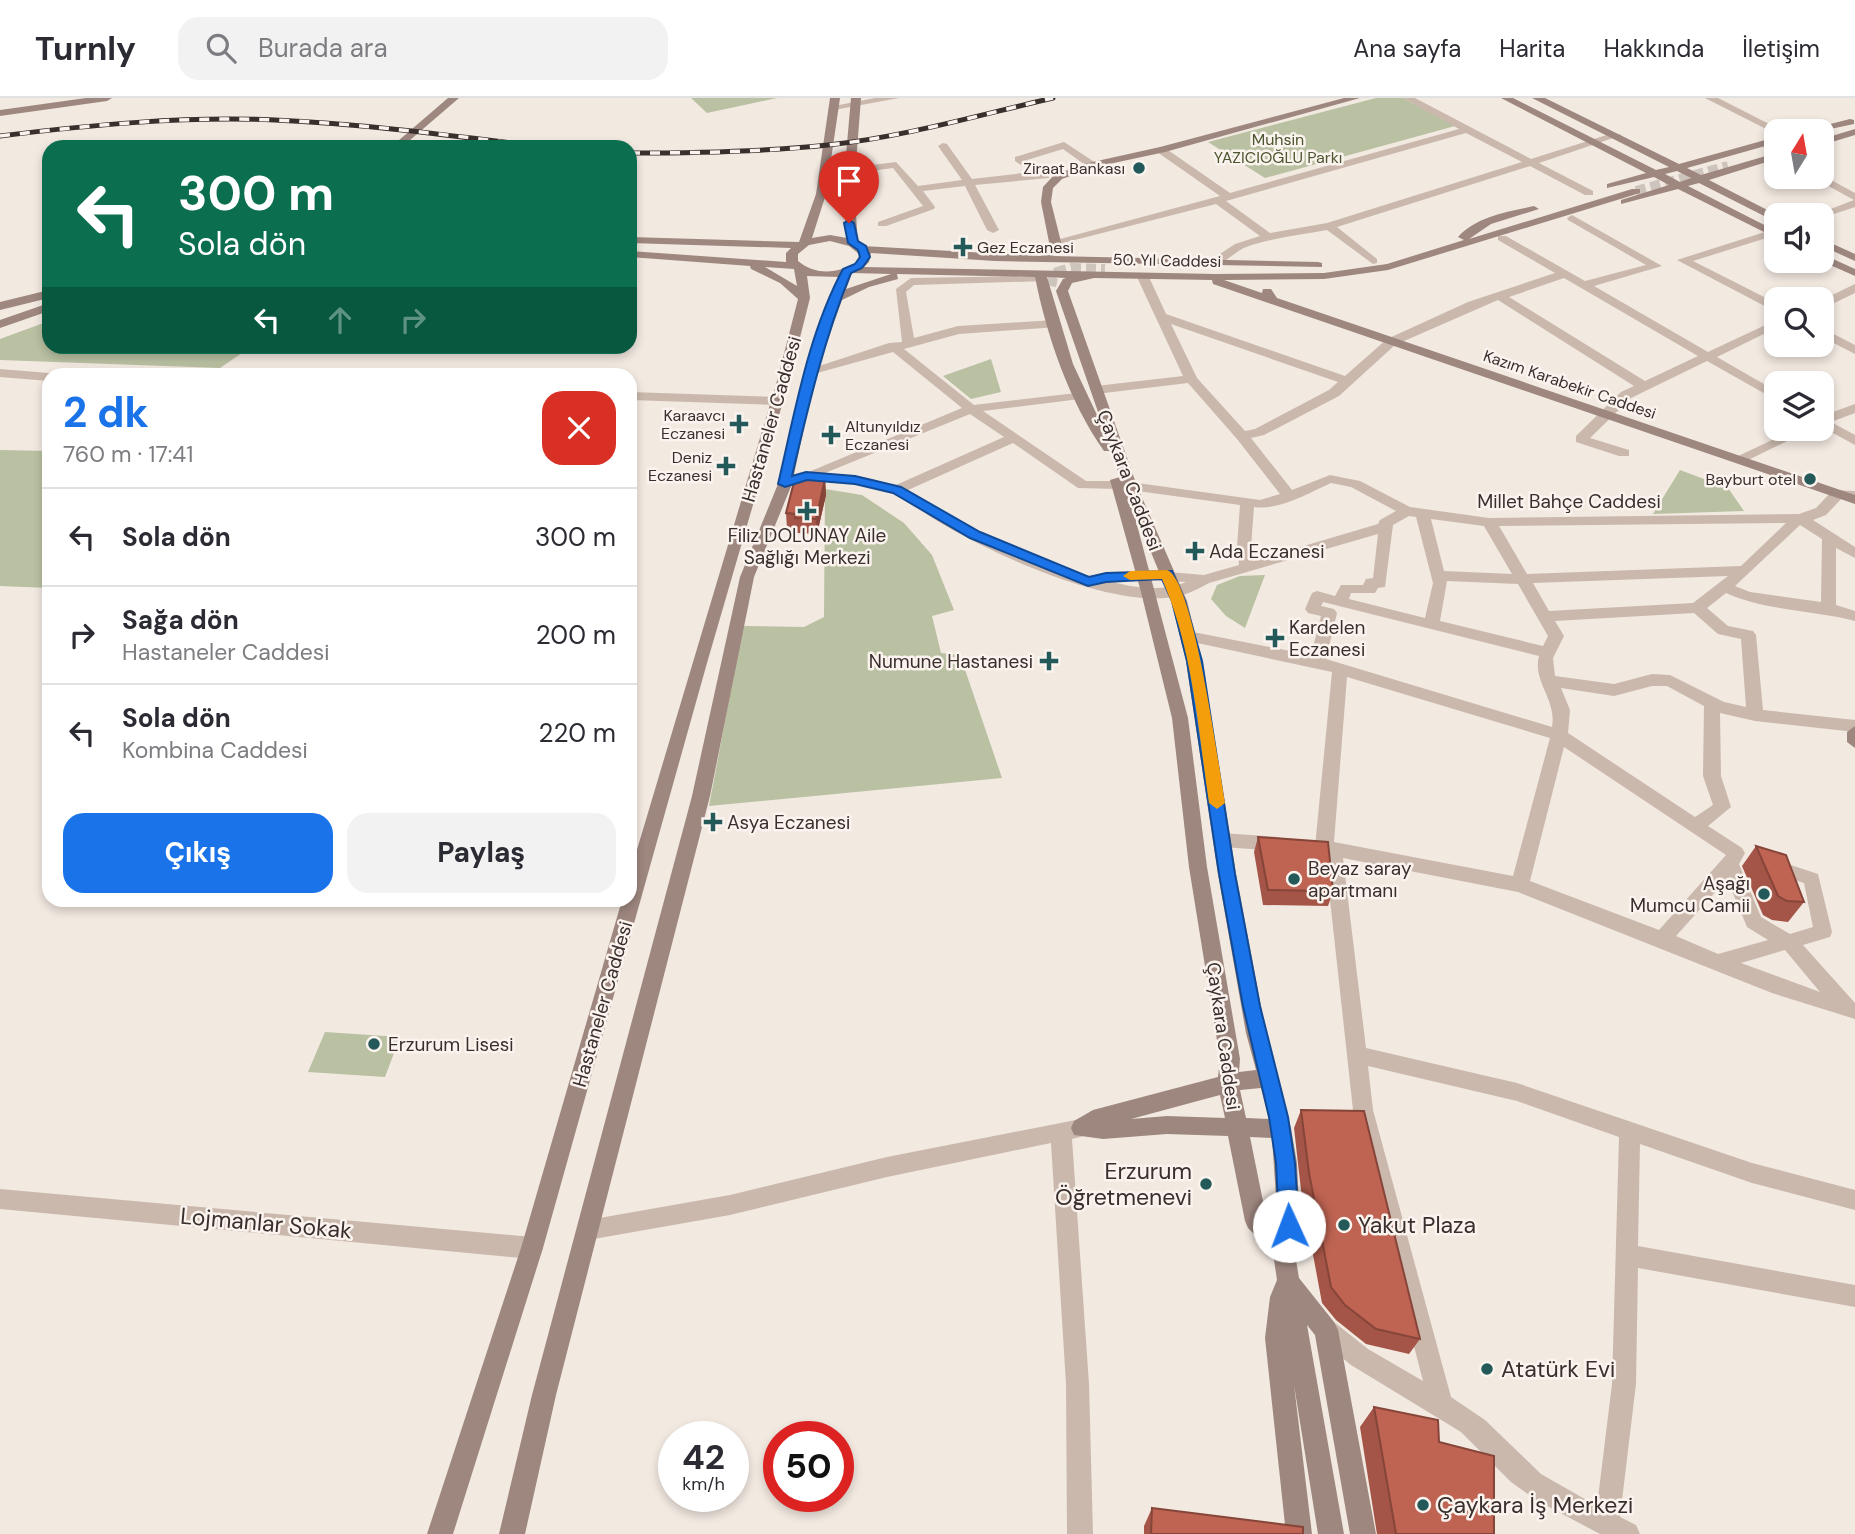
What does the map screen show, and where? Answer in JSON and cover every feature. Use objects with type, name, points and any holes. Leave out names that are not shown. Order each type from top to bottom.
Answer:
[{"type":"main road","points":[[0,113],[59,102],[107,98]]},
{"type":"main road","points":[[404,140],[454,98]]},
{"type":"main road","points":[[1045,258],[1055,242],[1046,202],[1048,187],[1058,177],[1092,165],[1355,98]]},
{"type":"main road","points":[[1506,98],[1764,229]]},
{"type":"main road","points":[[1537,98],[1617,135],[1764,213]]},
{"type":"main road","points":[[856,101],[848,171],[849,223],[858,246]]},
{"type":"main road","points":[[802,244],[821,194],[835,102]]},
{"type":"main road","points":[[1834,128],[1854,125]]},
{"type":"main road","points":[[1834,129],[1854,125]]},
{"type":"main road","points":[[1834,134],[1854,125]]},
{"type":"main road","points":[[1563,201],[1764,143]]},
{"type":"main road","points":[[1724,164],[1764,152]]},
{"type":"main road","name":"50. Yıl Caddesi","points":[[637,240],[802,244],[830,238],[858,246],[936,255],[1337,266],[1373,261],[1637,192],[1679,186],[1764,160]]},
{"type":"main road","points":[[1637,192],[1726,209]]},
{"type":"main road","name":"50. Yıl Caddesi","points":[[1477,241],[1502,238],[1572,218],[1637,192]]},
{"type":"main road","name":"50. Yıl Caddesi","points":[[637,254],[746,262],[798,268],[820,274],[849,271],[917,271],[1044,279],[1101,271],[1201,277],[1324,276],[1388,267],[1637,192]]},
{"type":"main road","name":"50. Yıl Caddesi","points":[[1464,237],[1485,224],[1550,204]]},
{"type":"main road","points":[[849,223],[867,237],[902,252]]},
{"type":"main road","name":"Hastaneler Caddesi","points":[[637,884],[804,298],[798,268],[791,258],[802,244]]},
{"type":"main road","name":"Hastaneler Caddesi","points":[[512,1534],[544,1395],[701,796],[747,577],[785,484],[810,371],[835,299],[849,271],[863,262],[865,257],[858,246]]},
{"type":"main road","points":[[1834,248],[1855,258]]},
{"type":"main road","points":[[746,262],[784,281],[804,298]]},
{"type":"main road","points":[[1834,263],[1855,273]]},
{"type":"main road","name":"Çaykara Caddesi","points":[[1283,1248],[1256,1221],[1228,1082],[1230,1059],[1198,867],[1180,718],[1124,485],[1088,393],[1062,291],[1067,281],[1101,271],[1309,270],[1337,266]]},
{"type":"main road","points":[[835,299],[865,285],[917,271]]},
{"type":"main road","name":"Kazım Karabekir Caddesi","points":[[1201,277],[1838,494],[1855,497]]},
{"type":"main road","points":[[1273,301],[1268,295],[1269,287],[1289,277]]},
{"type":"main road","points":[[1044,279],[1054,324],[1088,393],[1098,437],[1109,448]]},
{"type":"main road","name":"Çaykara Caddesi","points":[[1044,279],[1124,485],[1174,592],[1188,636],[1204,716],[1222,840],[1256,1033],[1281,1128],[1289,1226],[1283,1248],[1331,1534]]},
{"type":"main road","points":[[0,299],[42,295]]},
{"type":"main road","points":[[0,306],[42,296]]},
{"type":"main road","points":[[0,324],[42,309]]},
{"type":"main road","points":[[1855,729],[1855,741]]},
{"type":"main road","name":"Hastaneler Caddesi","points":[[440,1534],[532,1248],[630,907]]},
{"type":"main road","points":[[1071,1131],[1093,1119],[1228,1082],[1269,1078]]},
{"type":"main road","points":[[1071,1131],[1099,1132],[1166,1125],[1238,1130],[1281,1128]]},
{"type":"main road","points":[[1299,1534],[1277,1338],[1281,1297],[1288,1282],[1326,1330],[1363,1534]]},
{"type":"street","points":[[835,102],[894,98]]},
{"type":"street","points":[[1408,98],[1588,193]]},
{"type":"street","points":[[1710,98],[1764,124]]},
{"type":"street","points":[[1055,242],[1468,129]]},
{"type":"street","points":[[1212,264],[1238,246],[1268,237],[1329,226],[1617,135]]},
{"type":"street","points":[[1053,182],[1019,159],[1064,145],[1092,165]]},
{"type":"street","points":[[943,146],[969,183],[993,230]]},
{"type":"street","points":[[1161,149],[1268,237]]},
{"type":"street","points":[[848,171],[896,165],[930,207],[882,224]]},
{"type":"street","points":[[916,189],[1042,174]]},
{"type":"street","points":[[1834,186],[1855,197]]},
{"type":"street","points":[[1834,210],[1855,203]]},
{"type":"street","points":[[1572,218],[1656,266]]},
{"type":"street","points":[[1329,226],[1373,261]]},
{"type":"street","points":[[1584,285],[1764,237]]},
{"type":"street","points":[[1502,238],[1764,389]]},
{"type":"street","points":[[1683,260],[1764,302]]},
{"type":"street","points":[[1242,436],[1259,432],[1311,407],[1349,382],[1391,342],[1500,296],[1565,274]]},
{"type":"street","points":[[1142,275],[1191,379],[1242,436],[1289,496]]},
{"type":"street","points":[[908,342],[900,291],[904,285],[911,282],[1044,279]]},
{"type":"street","points":[[1834,299],[1855,288]]},
{"type":"street","points":[[1500,296],[1643,386]]},
{"type":"street","points":[[1161,316],[1349,382]]},
{"type":"street","points":[[810,371],[958,330],[1054,324]]},
{"type":"street","points":[[1624,453],[1581,439],[1626,395],[1764,329]]},
{"type":"street","points":[[1834,339],[1855,350]]},
{"type":"street","points":[[893,346],[971,409],[1083,485],[1124,485],[1260,504],[1289,496],[1330,479],[1365,488],[1415,512],[1440,583],[1432,622]]},
{"type":"street","points":[[0,373],[42,376]]},
{"type":"street","points":[[785,484],[971,409],[1191,379]]},
{"type":"street","points":[[637,396],[776,401]]},
{"type":"street","points":[[1834,417],[1855,408]]},
{"type":"street","points":[[1834,429],[1855,441]]},
{"type":"street","points":[[897,490],[1014,438]]},
{"type":"street","points":[[1739,459],[1779,441]]},
{"type":"street","points":[[806,476],[855,480],[897,490],[975,535],[1088,581],[1147,583],[1174,592],[1204,580],[1386,526]]},
{"type":"street","name":"Millet Bahçe Caddesi","points":[[1415,512],[1489,522],[1799,518],[1815,517],[1828,507],[1838,494]]},
{"type":"street","points":[[1247,503],[1244,547],[1247,569]]},
{"type":"street","points":[[1340,601],[1346,587],[1370,590],[1371,582],[1380,584],[1385,523],[1415,512]]},
{"type":"street","points":[[1546,616],[1697,608],[1745,571],[1799,518],[1855,553]]},
{"type":"street","points":[[1489,522],[1556,636],[1546,652],[1543,667],[1562,710],[1559,735],[1520,885]]},
{"type":"street","points":[[1828,608],[1829,538]]},
{"type":"street","points":[[1438,576],[1524,579],[1745,571]]},
{"type":"street","points":[[1147,583],[1167,575],[1204,580]]},
{"type":"street","points":[[1724,587],[1747,597],[1828,608],[1855,616]]},
{"type":"street","points":[[1317,662],[1329,613],[1313,609],[1317,596],[1546,652]]},
{"type":"street","points":[[1697,608],[1723,630],[1748,635],[1755,715]]},
{"type":"street","points":[[1188,636],[1317,662],[1402,685],[1559,735],[1695,826],[1733,859],[1811,879],[1823,932],[1716,962]]},
{"type":"street","points":[[1340,669],[1317,847],[1357,1055],[1363,1110],[1442,1407]]},
{"type":"street","points":[[1549,681],[1614,690],[1652,680],[1670,681],[1720,708],[1855,729]]},
{"type":"street","points":[[1695,826],[1722,807],[1712,776],[1712,703]]},
{"type":"street","points":[[1222,840],[1317,847],[1520,885],[1779,987],[1851,1010]]},
{"type":"street","points":[[1662,939],[1733,859]]},
{"type":"street","points":[[1733,859],[1754,922],[1790,943],[1851,1010]]},
{"type":"street","points":[[1357,1055],[1517,1092],[1752,1173],[1855,1200]]},
{"type":"street","points":[[1326,1330],[1376,1367],[1471,1424],[1540,1488],[1617,1529],[1624,1384],[1630,1130]]},
{"type":"street","points":[[588,1230],[730,1205],[887,1167],[1071,1131],[1081,1478],[1080,1534]]},
{"type":"street","name":"Lojmanlar Sokak","points":[[0,1199],[532,1248]]},
{"type":"street","points":[[1627,1255],[1855,1296]]},
{"type":"green space","points":[[691,98],[777,98],[707,113]]},
{"type":"green space","name":"Muhsin YAZICIOĞLU Parkı","points":[[1376,98],[1403,98],[1455,126],[1265,178],[1208,142]]},
{"type":"green space","points":[[42,324],[42,354],[241,354],[220,368],[0,360],[0,339]]},
{"type":"green space","points":[[991,359],[1001,392],[971,399],[943,376]]},
{"type":"green space","points":[[0,450],[42,451],[42,588],[0,586]]},
{"type":"green space","points":[[1680,470],[1728,488],[1744,511],[1653,514]]},
{"type":"green space","points":[[825,489],[862,495],[904,523],[932,555],[954,610],[932,616],[941,653],[960,655],[1002,778],[709,806],[743,626],[804,627],[824,617]]},
{"type":"green space","points":[[1265,575],[1245,628],[1226,616],[1211,599],[1217,585],[1240,576]]},
{"type":"green space","points":[[325,1032],[400,1037],[385,1077],[308,1072]]},
{"type":"building","points":[[795,478],[825,479],[816,519],[795,518],[796,514],[786,513]]},
{"type":"building","name":"Beyaz saray apartmanı","points":[[1258,837],[1328,842],[1333,891],[1268,890]]},
{"type":"building","points":[[1756,846],[1786,855],[1804,902],[1787,901],[1778,896]]},
{"type":"building","name":"Yakut Plaza","points":[[1301,1110],[1364,1111],[1420,1339],[1376,1329],[1345,1305],[1331,1287],[1309,1173]]},
{"type":"building","name":"Çaykara İş Merkezi","points":[[1374,1407],[1438,1420],[1439,1442],[1494,1456],[1494,1534],[1396,1534]]},
{"type":"building","points":[[1152,1508],[1303,1527],[1303,1534],[1151,1534]]},
{"type":"tunnel","points":[[1636,191],[1728,166]]},
{"type":"tunnel","points":[[1051,286],[1057,272],[1071,268],[1105,269]]},
{"type":"railway","points":[[637,153],[754,151],[856,141],[913,131],[1053,98]]},
{"type":"railway","points":[[0,136],[137,122],[241,119],[377,127],[486,140]]},
{"type":"slow traffic","points":[[1130,576],[1167,575],[1178,601],[1194,661],[1217,803]]},
{"type":"place","name":"Ziraat Bankası","points":[[1139,168]]},
{"type":"place","name":"Gez Eczanesi","points":[[963,247]]},
{"type":"place","name":"Karaavcı Eczanesi","points":[[739,424]]},
{"type":"place","name":"Altunyıldız Eczanesi","points":[[831,435]]},
{"type":"place","name":"Deniz Eczanesi","points":[[726,466]]},
{"type":"place","name":"Bayburt otel","points":[[1810,479]]},
{"type":"place","name":"Filiz DOLUNAY Aile Sağlığı Merkezi","points":[[807,511]]},
{"type":"place","name":"Ada Eczanesi","points":[[1195,551]]},
{"type":"place","name":"Kardelen Eczanesi","points":[[1275,638]]},
{"type":"place","name":"Numune Hastanesi","points":[[1049,661]]},
{"type":"place","name":"Asya Eczanesi","points":[[713,822]]},
{"type":"place","name":"Beyaz saray apartmanı","points":[[1294,879]]},
{"type":"place","name":"Aşağı Mumcu Camii","points":[[1764,894]]},
{"type":"place","name":"Erzurum Lisesi","points":[[374,1044]]},
{"type":"place","name":"Erzurum Öğretmenevi","points":[[1206,1184]]},
{"type":"place","name":"Yakut Plaza","points":[[1344,1225]]},
{"type":"place","name":"Atatürk Evi","points":[[1487,1369]]},
{"type":"place","name":"Çaykara İş Merkezi","points":[[1423,1505]]},
{"type":"route","points":[[849,223],[853,243],[859,245],[865,257],[859,266],[847,271],[835,299],[810,371],[785,484],[806,476],[855,480],[897,490],[953,524],[998,546],[1088,581],[1106,577],[1167,575],[1178,601],[1194,661],[1227,874],[1256,1033],[1279,1117],[1286,1163],[1289,1226]]}]
